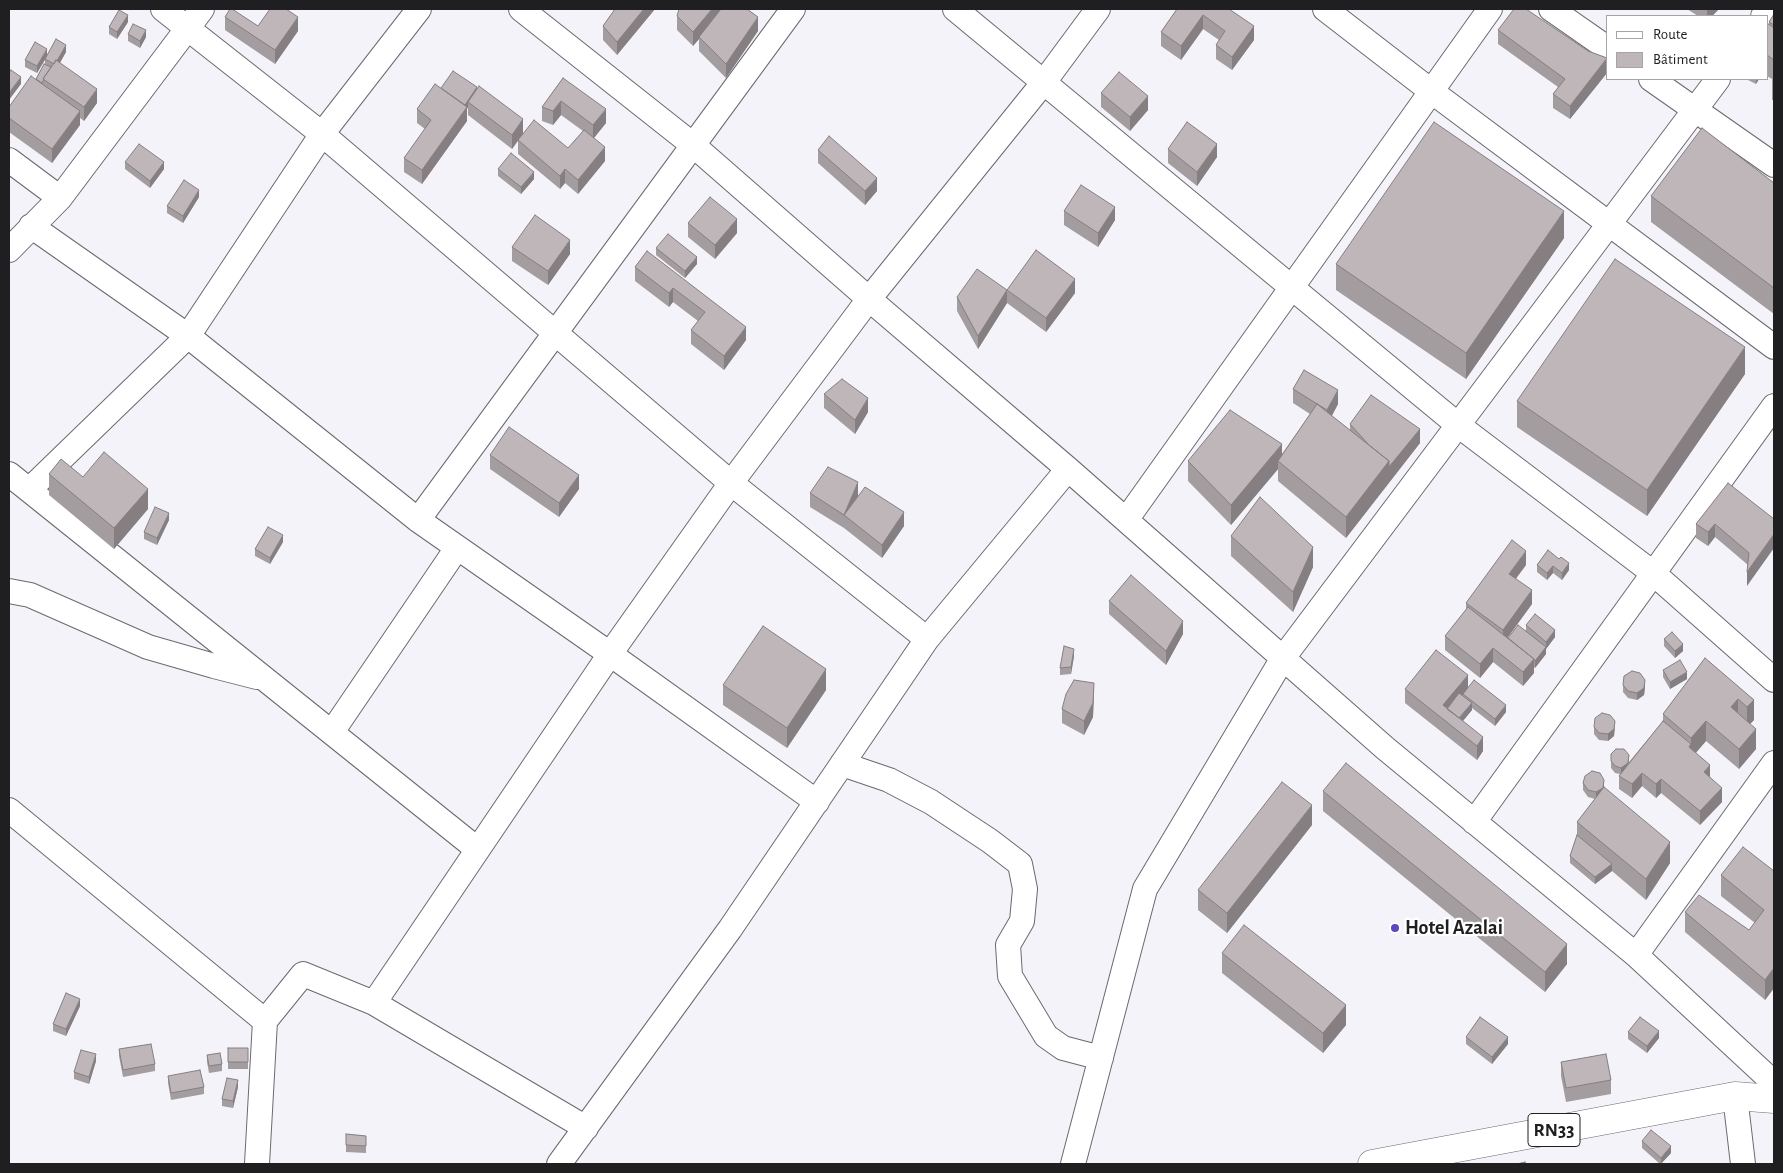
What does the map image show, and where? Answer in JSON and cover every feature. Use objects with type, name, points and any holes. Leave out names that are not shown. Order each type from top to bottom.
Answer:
[{"type":"main road","name":"RN33","points":[[1372,1164],[1736,1096],[1774,1098]]},
{"type":"street","points":[[163,9],[322,134],[731,483],[927,639]]},
{"type":"street","points":[[9,250],[60,198],[202,9]]},
{"type":"street","points":[[29,490],[188,336],[322,134],[420,9]]},
{"type":"street","points":[[521,9],[693,145],[1068,469],[1385,748],[1636,955],[1774,1083]]},
{"type":"street","points":[[418,520],[793,9]]},
{"type":"street","points":[[955,9],[1458,425],[1653,573],[1774,680]]},
{"type":"street","points":[[374,1003],[477,848],[610,654],[731,483],[869,299],[1044,82],[1098,9]]},
{"type":"street","points":[[1325,9],[1431,91],[1774,347]]},
{"type":"street","points":[[1126,520],[1490,9]]},
{"type":"street","points":[[1551,9],[1606,47]]},
{"type":"street","points":[[1653,80],[1774,165]]},
{"type":"street","points":[[1073,1164],[1145,889],[1282,658],[1717,80]]},
{"type":"street","points":[[9,160],[60,198]]},
{"type":"street","points":[[31,226],[188,336],[418,520],[817,802]]},
{"type":"street","points":[[1474,822],[1774,406]]},
{"type":"street","points":[[559,1164],[730,929],[927,639],[1068,469]]},
{"type":"street","points":[[9,474],[477,848]]},
{"type":"street","points":[[332,732],[457,548]]},
{"type":"street","points":[[9,591],[30,595],[148,647],[264,679]]},
{"type":"street","points":[[1636,955],[1774,763]]},
{"type":"street","points":[[842,764],[889,780],[931,802],[990,840],[1020,864],[1025,889],[1022,921],[1008,945],[1010,976],[1046,1036],[1063,1048],[1101,1058]]},
{"type":"street","points":[[9,810],[264,1021]]},
{"type":"street","points":[[255,1164],[264,1021],[304,974],[374,1003],[586,1128]]},
{"type":"street","points":[[1736,1096],[1743,1164]]},
{"type":"building","points":[[230,9],[258,26],[270,9],[286,9],[298,17],[275,50],[225,17]]},
{"type":"building","points":[[615,9],[644,9],[617,42],[603,26]]},
{"type":"building","points":[[679,9],[712,9],[693,32],[677,16]]},
{"type":"building","points":[[721,9],[747,9],[758,17],[726,64],[699,37]]},
{"type":"building","points":[[1177,9],[1229,9],[1254,26],[1232,57],[1216,45],[1225,31],[1203,15],[1181,46],[1161,32]]},
{"type":"building","points":[[1514,9],[1526,9],[1588,51],[1606,58],[1606,59],[1570,106],[1553,94],[1565,79],[1498,30]]},
{"type":"building","points":[[119,10],[128,15],[117,32],[109,27]]},
{"type":"building","points":[[1774,14],[1774,25],[1769,22]]},
{"type":"building","points":[[133,24],[146,30],[140,41],[128,34]]},
{"type":"building","points":[[1768,24],[1774,28],[1774,60],[1768,56]]},
{"type":"building","points":[[56,39],[66,45],[54,64],[45,59]]},
{"type":"building","points":[[35,42],[47,49],[37,66],[25,60]]},
{"type":"building","points":[[56,60],[97,89],[84,107],[43,79]]},
{"type":"building","points":[[44,64],[51,67],[42,83],[36,79]]},
{"type":"building","points":[[11,70],[21,77],[9,93],[9,73]]},
{"type":"building","points":[[453,71],[477,87],[465,105],[441,88]]},
{"type":"building","points":[[1119,72],[1148,96],[1130,117],[1101,93]]},
{"type":"building","points":[[31,76],[80,111],[52,149],[9,118],[9,107]]},
{"type":"building","points":[[563,78],[606,109],[593,125],[561,101],[553,111],[542,107]]},
{"type":"building","points":[[435,84],[467,107],[422,170],[404,158],[431,120],[417,109]]},
{"type":"building","points":[[479,86],[523,119],[512,135],[468,102]]},
{"type":"building","points":[[534,120],[568,148],[584,130],[605,147],[578,180],[565,169],[560,176],[518,140]]},
{"type":"building","points":[[1187,122],[1217,144],[1197,172],[1168,149]]},
{"type":"building","points":[[1434,122],[1564,211],[1466,353],[1336,264]]},
{"type":"building","points":[[1702,128],[1774,183],[1774,288],[1651,196]]},
{"type":"building","points":[[829,136],[877,178],[865,191],[818,150]]},
{"type":"building","points":[[139,144],[164,162],[150,181],[125,162]]},
{"type":"building","points":[[511,153],[534,172],[521,187],[498,169]]},
{"type":"building","points":[[184,180],[199,190],[183,216],[167,206]]},
{"type":"building","points":[[1081,185],[1115,207],[1098,233],[1064,211]]},
{"type":"building","points":[[710,197],[737,219],[715,245],[688,223]]},
{"type":"building","points":[[535,215],[570,240],[548,271],[512,247]]},
{"type":"building","points":[[668,234],[697,257],[685,271],[656,248]]},
{"type":"building","points":[[1036,250],[1075,279],[1046,318],[1007,290]]},
{"type":"building","points":[[647,251],[746,327],[724,356],[691,330],[705,312],[673,288],[669,293],[635,267]]},
{"type":"building","points":[[1615,259],[1745,347],[1647,490],[1517,401]]},
{"type":"building","points":[[977,269],[1007,290],[978,336],[957,297]]},
{"type":"building","points":[[1304,370],[1338,390],[1327,410],[1293,389]]},
{"type":"building","points":[[842,379],[868,398],[855,420],[824,394]]},
{"type":"building","points":[[1371,395],[1420,429],[1389,467],[1389,461],[1369,445],[1350,424]]},
{"type":"building","points":[[1317,404],[1389,461],[1346,517],[1278,461]]},
{"type":"building","points":[[1230,410],[1282,444],[1231,505],[1188,461]]},
{"type":"building","points":[[509,427],[579,475],[559,503],[490,455]]},
{"type":"building","points":[[104,452],[148,489],[114,528],[49,474],[61,459],[83,477]]},
{"type":"building","points":[[828,467],[858,482],[844,515],[810,493]]},
{"type":"building","points":[[1728,483],[1774,519],[1774,534],[1747,572],[1749,553],[1715,524],[1708,532],[1696,524]]},
{"type":"building","points":[[865,487],[904,512],[882,545],[844,515]]},
{"type":"building","points":[[1260,497],[1313,547],[1293,592],[1231,536]]},
{"type":"building","points":[[155,507],[169,513],[157,538],[144,532]]},
{"type":"building","points":[[268,527],[283,535],[270,558],[255,549]]},
{"type":"building","points":[[1512,540],[1526,551],[1509,574],[1532,590],[1503,630],[1466,603]]},
{"type":"building","points":[[1548,550],[1559,559],[1561,557],[1569,563],[1562,573],[1553,566],[1547,573],[1537,565]]},
{"type":"building","points":[[1131,575],[1183,621],[1166,651],[1109,601]]},
{"type":"building","points":[[1468,607],[1534,659],[1523,672],[1493,648],[1480,664],[1445,636]]},
{"type":"building","points":[[1535,614],[1555,630],[1546,642],[1526,625]]},
{"type":"building","points":[[1518,625],[1546,647],[1535,661],[1508,638]]},
{"type":"building","points":[[763,626],[826,669],[787,728],[723,685]]},
{"type":"building","points":[[1672,632],[1683,644],[1675,651],[1664,639]]},
{"type":"building","points":[[1064,646],[1074,649],[1071,667],[1060,668]]},
{"type":"building","points":[[1436,650],[1468,675],[1443,705],[1483,737],[1477,746],[1405,689]]},
{"type":"building","points":[[1705,658],[1754,700],[1747,707],[1738,699],[1731,707],[1756,729],[1739,749],[1706,721],[1691,738],[1663,714]]},
{"type":"building","points":[[1680,660],[1687,672],[1670,682],[1663,670]]},
{"type":"building","points":[[1632,671],[1640,673],[1645,680],[1644,688],[1637,693],[1628,691],[1623,685],[1624,676]]},
{"type":"building","points":[[1074,680],[1094,683],[1093,703],[1084,721],[1062,709],[1066,694]]},
{"type":"building","points":[[1474,680],[1506,705],[1495,719],[1463,694]]},
{"type":"building","points":[[1459,693],[1472,703],[1459,718],[1447,709]]},
{"type":"building","points":[[1602,713],[1610,715],[1615,721],[1614,729],[1608,734],[1599,733],[1594,727],[1595,718]]},
{"type":"building","points":[[1663,721],[1691,744],[1689,747],[1710,765],[1704,772],[1722,788],[1700,811],[1661,779],[1656,784],[1642,773],[1632,784],[1619,776]]},
{"type":"building","points":[[1616,749],[1624,749],[1629,755],[1628,763],[1621,768],[1615,766],[1611,761],[1611,754]]},
{"type":"building","points":[[1346,763],[1567,944],[1545,972],[1323,791]]},
{"type":"building","points":[[1592,771],[1600,773],[1604,780],[1603,788],[1596,792],[1588,790],[1583,783],[1585,776]]},
{"type":"building","points":[[1282,782],[1312,805],[1227,913],[1198,890]]},
{"type":"building","points":[[1604,787],[1670,842],[1646,879],[1577,822]]},
{"type":"building","points":[[1577,835],[1612,864],[1595,877],[1570,856]]},
{"type":"building","points":[[1743,847],[1774,871],[1774,968],[1765,980],[1685,912],[1699,895],[1749,930],[1764,910],[1721,875]]},
{"type":"building","points":[[1244,925],[1346,1005],[1323,1033],[1222,953]]},
{"type":"building","points":[[66,993],[80,999],[66,1029],[53,1024]]},
{"type":"building","points":[[1480,1017],[1508,1037],[1492,1057],[1466,1037]]},
{"type":"building","points":[[1640,1017],[1659,1031],[1647,1046],[1628,1032]]},
{"type":"building","points":[[151,1044],[155,1064],[123,1070],[119,1049]]},
{"type":"building","points":[[228,1048],[248,1048],[248,1062],[228,1062]]},
{"type":"building","points":[[81,1050],[96,1054],[89,1077],[74,1072]]},
{"type":"building","points":[[220,1053],[222,1064],[209,1066],[207,1055]]},
{"type":"building","points":[[1606,1054],[1611,1080],[1566,1088],[1561,1062]]},
{"type":"building","points":[[200,1070],[204,1087],[171,1093],[168,1076]]},
{"type":"building","points":[[227,1078],[238,1080],[233,1101],[222,1099]]},
{"type":"building","points":[[1651,1130],[1671,1146],[1661,1158],[1642,1141]]},
{"type":"building","points":[[346,1134],[366,1136],[366,1146],[346,1145]]},
{"type":"place","name":"Hotel Azalai","points":[[1395,928]]}]
